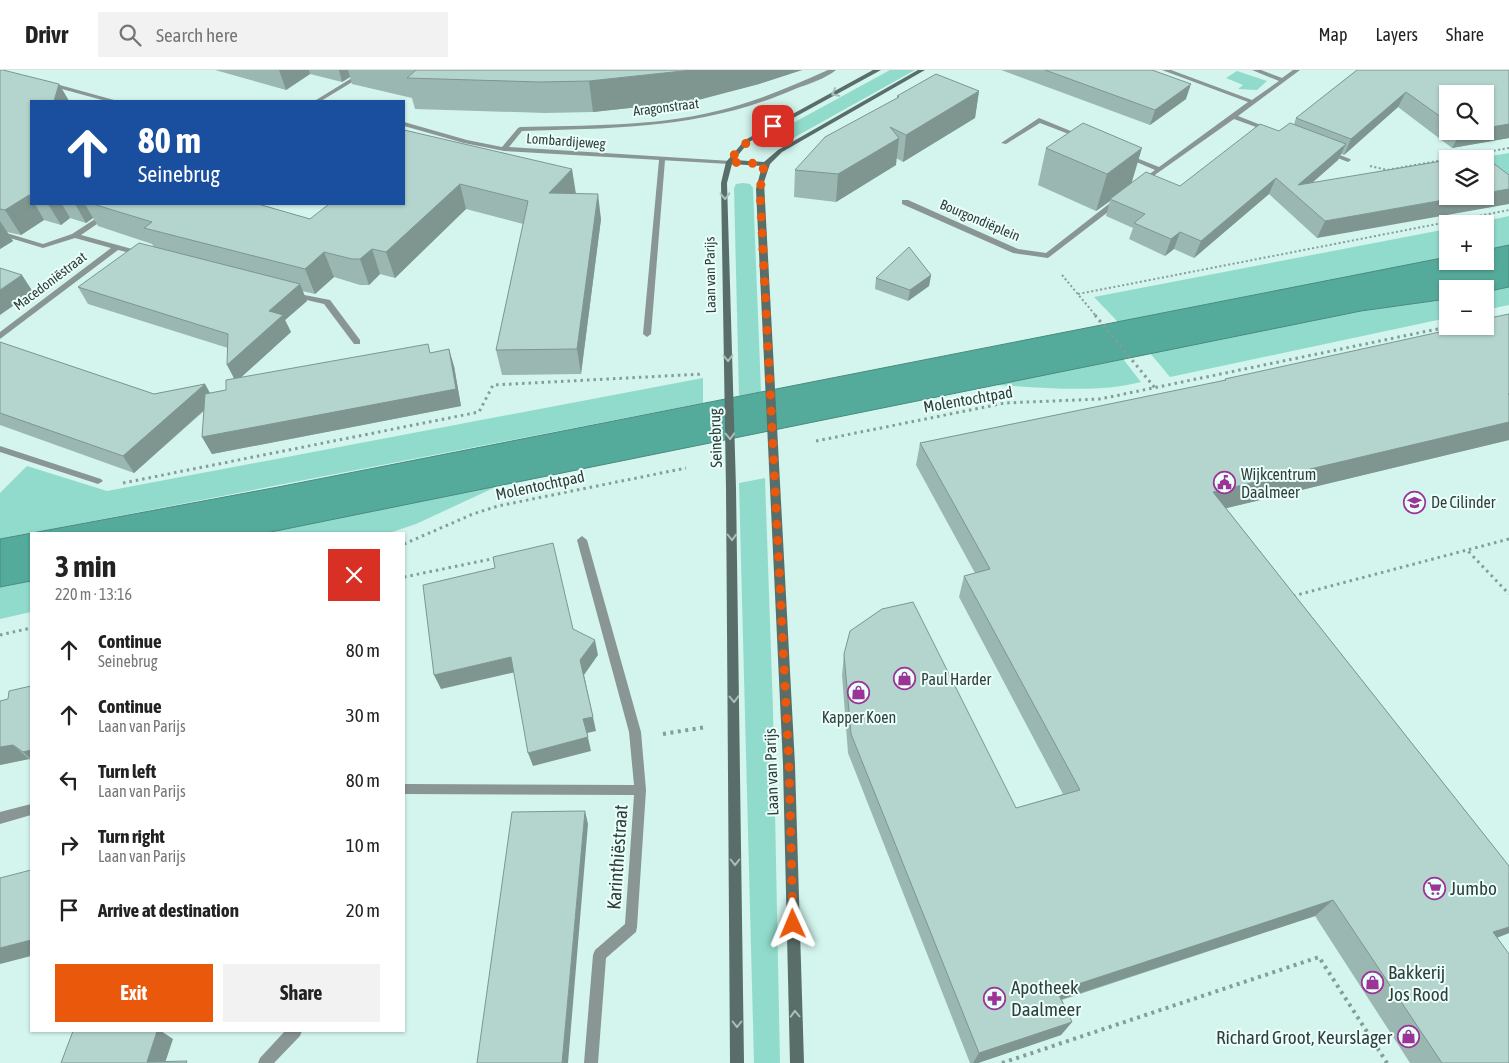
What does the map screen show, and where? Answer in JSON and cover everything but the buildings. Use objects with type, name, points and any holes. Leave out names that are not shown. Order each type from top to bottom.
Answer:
[{"type":"street","points":[[323,100],[369,70]]},
{"type":"street","name":"Aragonstraat","points":[[504,149],[520,130],[649,123],[710,114],[745,106],[832,70]]},
{"type":"street","points":[[729,162],[741,147],[755,136],[878,70]]},
{"type":"street","points":[[729,162],[764,164],[780,151],[830,121],[922,70]]},
{"type":"street","points":[[1165,70],[1253,102]]},
{"type":"street","points":[[1255,70],[1283,80]]},
{"type":"street","points":[[1137,186],[1159,168],[1296,70]]},
{"type":"street","points":[[37,81],[108,100]]},
{"type":"street","points":[[1233,116],[1277,133]]},
{"type":"street","points":[[1004,143],[1039,120],[1085,139]]},
{"type":"street","name":"Lombardijeweg","points":[[405,124],[466,142],[504,149],[662,160],[729,162]]},
{"type":"street","points":[[1321,150],[1348,160]]},
{"type":"street","points":[[1122,154],[1159,168]]},
{"type":"street","points":[[647,334],[662,160]]},
{"type":"street","name":"Laan van Parijs","points":[[728,388],[724,183],[729,162]]},
{"type":"street","name":"Laan van Parijs","points":[[764,164],[760,190],[789,765],[797,1063]]},
{"type":"street","name":"Bourgondiëplein","points":[[904,202],[1016,250],[1048,256],[1122,198]]},
{"type":"street","name":"Macedoniëstraat","points":[[75,236],[121,205]]},
{"type":"street","points":[[0,234],[42,246],[75,236]]},
{"type":"street","name":"Macedoniëstraat","points":[[75,236],[145,256]]},
{"type":"street","name":"Macedoniëstraat","points":[[0,336],[116,248]]},
{"type":"street","points":[[279,290],[327,302],[357,342]]},
{"type":"street","name":"Seinebrug","points":[[728,388],[734,728]]},
{"type":"street","points":[[0,449],[98,481]]},
{"type":"street","name":"Karinthiëstraat","points":[[582,540],[635,732],[640,790],[631,927],[600,955],[591,1063]]},
{"type":"street","points":[[734,728],[737,1063]]},
{"type":"street","name":"Karinthiëstraat","points":[[405,788],[640,790]]},
{"type":"street","points":[[0,818],[30,810]]},
{"type":"street","points":[[265,1063],[294,1032]]},
{"type":"path","points":[[1494,150],[1509,148]]},
{"type":"path","points":[[1348,160],[1387,170],[1439,160]]},
{"type":"path","points":[[1155,388],[1078,294],[1509,210]]},
{"type":"path","name":"Molentochtpad","points":[[816,442],[1005,402],[1100,399],[1439,329]]},
{"type":"path","points":[[1426,332],[1433,338]]},
{"type":"path","points":[[98,481],[119,484],[479,412],[492,385],[728,373]]},
{"type":"path","name":"Molentochtpad","points":[[405,544],[453,522],[498,506],[686,468]]},
{"type":"path","points":[[1288,598],[1509,539]]},
{"type":"path","points":[[1467,550],[1509,594]]},
{"type":"path","points":[[405,577],[498,557]]},
{"type":"path","points":[[0,635],[30,628]]},
{"type":"path","points":[[635,732],[660,735],[703,726],[734,728]]},
{"type":"path","points":[[1002,1063],[1319,957],[1387,1063]]},
{"type":"shaded area","points":[[890,70],[915,70],[779,146],[762,140]]},
{"type":"shaded area","points":[[1237,71],[1267,81],[1257,90],[1238,89],[1243,85],[1226,78]]},
{"type":"shaded area","points":[[1509,153],[1509,184],[1494,168],[1494,156]]},
{"type":"shaded area","points":[[736,184],[750,184],[753,188],[761,392],[739,396],[734,188]]},
{"type":"shaded area","points":[[1509,216],[1509,245],[1494,248],[1494,219]]},
{"type":"shaded area","points":[[1439,231],[1439,259],[1118,322],[1094,297]]},
{"type":"shaded area","points":[[1509,245],[1509,287],[1494,290],[1494,280],[1439,280],[1439,300],[1361,311],[271,532],[37,532],[278,487],[1439,259],[1439,270],[1494,270],[1494,248]]},
{"type":"shaded area","points":[[1509,287],[1509,305],[1494,308],[1494,290]]},
{"type":"shaded area","points":[[1439,300],[1439,320],[1170,377],[1150,353],[1361,311]]},
{"type":"shaded area","points":[[1123,359],[1141,382],[1123,386],[1087,389],[994,385]]},
{"type":"shaded area","points":[[703,378],[703,403],[0,539],[0,493],[27,466],[107,491]]},
{"type":"shaded area","points":[[765,478],[773,710],[780,1063],[754,1063],[739,483]]},
{"type":"shaded area","points":[[500,485],[416,524],[392,532],[271,532]]},
{"type":"shaded area","points":[[30,533],[30,581],[0,587],[0,539]]},
{"type":"shaded area","points":[[30,581],[30,612],[0,619],[0,587]]},
{"type":"place","name":"Wijkcentrum Daalmeer","points":[[1225,483]]},
{"type":"place","name":"De Cilinder","points":[[1415,502]]},
{"type":"place","name":"Paul Harder","points":[[905,679]]},
{"type":"place","name":"Kapper Koen","points":[[859,693]]},
{"type":"place","name":"Jumbo","points":[[1434,888]]},
{"type":"place","name":"Bakkerij Jos Rood","points":[[1372,983]]},
{"type":"place","name":"Apotheek Daalmeer","points":[[995,998]]},
{"type":"place","name":"Richard Groot, Keurslager","points":[[1408,1037]]},
{"type":"route","points":[[773,126],[747,141],[729,162],[764,164],[760,190],[789,765],[793,924]]}]
